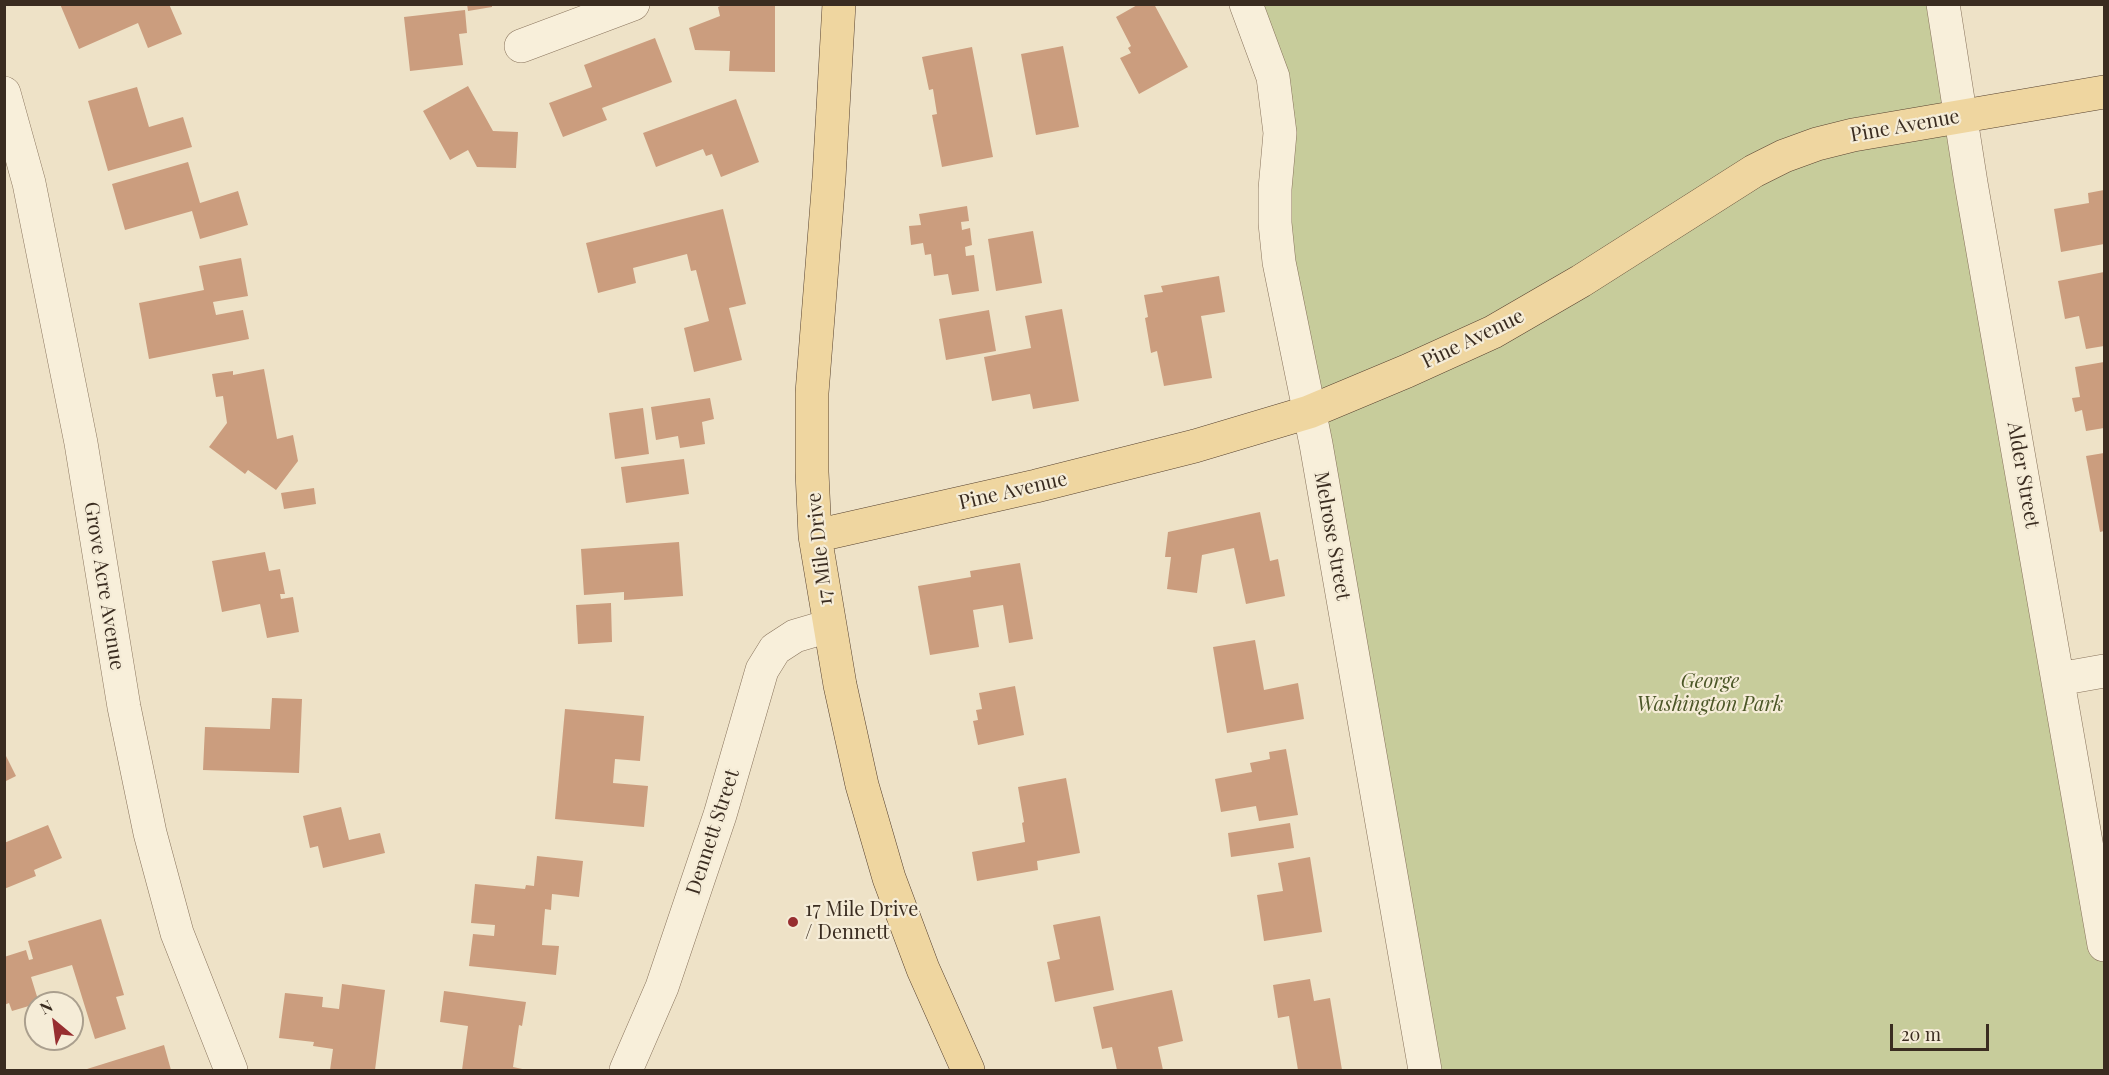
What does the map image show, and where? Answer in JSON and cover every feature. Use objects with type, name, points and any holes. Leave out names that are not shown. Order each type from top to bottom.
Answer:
[{"type":"main road","name":"17 Mile Drive","points":[[839,4],[829,178],[812,393],[815,536],[829,626],[862,785],[889,878],[923,969],[968,1071]]},
{"type":"main road","name":"Pine Avenue","points":[[815,536],[1149,458],[1309,412],[1493,332],[1581,281],[1754,171],[1784,156],[1817,144],[1853,135],[2104,92]]},
{"type":"street","points":[[521,46],[633,4]]},
{"type":"street","name":"Melrose Street","points":[[1246,4],[1273,77],[1278,106],[1280,133],[1275,189],[1275,224],[1279,262],[1318,455],[1425,1071]]},
{"type":"street","name":"Alder Street","points":[[1944,4],[1961,116],[2104,945]]},
{"type":"street","name":"Grove Acre Avenue","points":[[4,93],[29,183],[81,443],[124,707],[150,833],[177,933],[231,1071]]},
{"type":"street","name":"Dennett Street","points":[[627,1071],[662,987],[720,815],[762,670],[774,649],[795,636],[829,626]]},
{"type":"street","points":[[2059,679],[2104,671]]},
{"type":"green space","name":"George Washington Park","points":[[1246,5],[1943,5],[2104,945],[2104,1070],[1425,1070],[1275,189]]},
{"type":"building","points":[[60,4],[169,4],[182,34],[148,48],[138,23],[79,49]]},
{"type":"building","points":[[467,4],[492,4],[492,7],[468,11]]},
{"type":"building","points":[[725,4],[775,4],[775,72],[729,71],[730,51],[695,50],[689,28],[720,16],[718,7]]},
{"type":"building","points":[[1139,4],[1154,4],[1188,67],[1139,94],[1120,58],[1131,53],[1128,48],[1131,46],[1116,17]]},
{"type":"building","points":[[465,10],[467,33],[459,34],[463,65],[410,71],[404,17]]},
{"type":"building","points":[[655,38],[672,82],[602,108],[607,120],[563,137],[549,103],[592,87],[584,65]]},
{"type":"building","points":[[1063,46],[1079,127],[1036,135],[1021,54]]},
{"type":"building","points":[[972,47],[993,157],[942,167],[932,115],[937,114],[933,89],[929,90],[922,57]]},
{"type":"building","points":[[468,86],[493,131],[518,132],[516,168],[477,167],[468,150],[450,160],[423,111]]},
{"type":"building","points":[[137,87],[149,127],[183,117],[192,147],[108,171],[88,101]]},
{"type":"building","points":[[736,99],[759,162],[721,177],[712,154],[706,156],[703,149],[656,167],[643,133]]},
{"type":"building","points":[[188,162],[200,203],[238,191],[248,225],[200,239],[192,211],[125,230],[112,184]]},
{"type":"building","points":[[2104,190],[2104,244],[2061,252],[2054,209],[2089,203],[2088,193]]},
{"type":"building","points":[[967,206],[969,221],[961,222],[962,230],[970,228],[972,245],[965,247],[966,256],[974,255],[979,291],[952,295],[948,274],[934,276],[931,254],[925,255],[923,243],[911,245],[909,226],[921,225],[919,214]]},
{"type":"building","points":[[723,209],[746,304],[729,308],[742,360],[694,372],[684,328],[709,321],[696,270],[691,271],[687,254],[633,268],[636,283],[598,293],[586,243]]},
{"type":"building","points":[[1033,231],[1042,283],[996,291],[988,239]]},
{"type":"building","points":[[241,258],[248,296],[213,302],[216,315],[243,310],[249,339],[149,359],[139,303],[204,290],[199,266]]},
{"type":"building","points":[[2104,272],[2104,346],[2086,349],[2079,316],[2065,319],[2058,281]]},
{"type":"building","points":[[1219,276],[1225,312],[1201,316],[1212,378],[1164,386],[1157,351],[1151,353],[1144,295],[1163,292],[1161,286]]},
{"type":"building","points":[[1062,309],[1079,401],[1033,409],[1030,394],[992,401],[984,357],[1031,348],[1025,316]]},
{"type":"building","points":[[989,310],[996,351],[946,360],[939,319]]},
{"type":"building","points":[[2104,362],[2104,428],[2086,431],[2082,410],[2075,412],[2072,398],[2080,397],[2075,367]]},
{"type":"building","points":[[264,369],[277,439],[293,435],[298,461],[276,490],[248,470],[245,474],[209,447],[227,423],[223,396],[216,397],[212,374],[233,371],[233,375]]},
{"type":"building","points":[[710,398],[714,419],[702,422],[705,444],[680,448],[678,436],[656,440],[651,407]]},
{"type":"building","points":[[643,408],[649,454],[615,459],[609,413]]},
{"type":"building","points":[[2104,453],[2104,531],[2100,532],[2086,456]]},
{"type":"building","points":[[684,459],[689,494],[626,503],[621,467]]},
{"type":"building","points":[[314,488],[316,504],[284,509],[281,493]]},
{"type":"building","points":[[1260,512],[1270,561],[1278,559],[1285,596],[1246,604],[1234,548],[1202,555],[1197,593],[1167,589],[1171,557],[1165,557],[1168,532]]},
{"type":"building","points":[[679,542],[683,596],[624,600],[624,592],[584,595],[581,549]]},
{"type":"building","points":[[265,552],[269,571],[280,569],[285,594],[280,594],[281,599],[293,597],[299,632],[267,638],[260,604],[222,612],[212,561]]},
{"type":"building","points":[[1020,563],[1033,639],[1009,643],[1003,605],[973,610],[979,647],[930,655],[918,586],[971,577],[970,571]]},
{"type":"building","points":[[611,603],[612,642],[578,644],[576,605]]},
{"type":"building","points":[[1255,640],[1264,690],[1298,683],[1304,719],[1227,733],[1213,647]]},
{"type":"building","points":[[1015,686],[1024,735],[978,745],[973,721],[978,720],[976,710],[982,709],[979,693]]},
{"type":"building","points":[[272,698],[302,699],[299,773],[203,770],[205,727],[270,729]]},
{"type":"building","points":[[565,709],[644,716],[640,761],[615,759],[613,783],[648,786],[644,827],[555,819]]},
{"type":"building","points":[[1286,749],[1298,815],[1259,821],[1256,806],[1221,812],[1215,779],[1252,772],[1250,763],[1270,759],[1269,752]]},
{"type":"building","points":[[4,752],[16,776],[4,782]]},
{"type":"building","points":[[1066,778],[1080,853],[1037,861],[1038,870],[977,881],[972,852],[1025,842],[1018,787]]},
{"type":"building","points":[[341,807],[349,840],[380,833],[385,853],[323,868],[318,846],[310,848],[303,816]]},
{"type":"building","points":[[1290,823],[1294,848],[1231,857],[1228,833]]},
{"type":"building","points":[[48,825],[62,858],[34,870],[36,876],[4,889],[4,843]]},
{"type":"building","points":[[537,856],[583,861],[579,897],[552,894],[551,910],[545,909],[542,945],[559,946],[556,975],[469,966],[473,934],[494,936],[495,925],[471,923],[475,884],[525,889],[526,885],[534,886]]},
{"type":"building","points":[[1310,857],[1322,932],[1264,941],[1257,895],[1283,891],[1278,863]]},
{"type":"building","points":[[1100,916],[1114,990],[1055,1002],[1047,962],[1060,959],[1053,925]]},
{"type":"building","points":[[101,919],[124,995],[116,997],[126,1029],[95,1039],[84,1004],[84,991],[80,991],[72,965],[31,977],[35,991],[24,991],[24,1007],[12,1011],[9,1003],[4,1005],[4,957],[26,950],[29,960],[33,959],[28,941]]},
{"type":"building","points":[[1310,979],[1314,1001],[1330,998],[1342,1070],[1298,1070],[1289,1016],[1278,1018],[1273,985]]},
{"type":"building","points":[[342,984],[385,990],[375,1070],[330,1070],[333,1049],[313,1046],[314,1042],[279,1038],[285,993],[323,997],[322,1007],[339,1009]]},
{"type":"building","points":[[1172,990],[1183,1041],[1158,1047],[1163,1070],[1117,1070],[1112,1047],[1102,1049],[1093,1007]]},
{"type":"building","points":[[444,991],[526,1002],[522,1026],[519,1025],[513,1067],[527,1070],[462,1070],[468,1026],[440,1022]]},
{"type":"building","points":[[164,1045],[171,1070],[87,1069]]},
{"type":"place","name":"17 Mile Drive / Dennett","points":[[793,922]]}]
